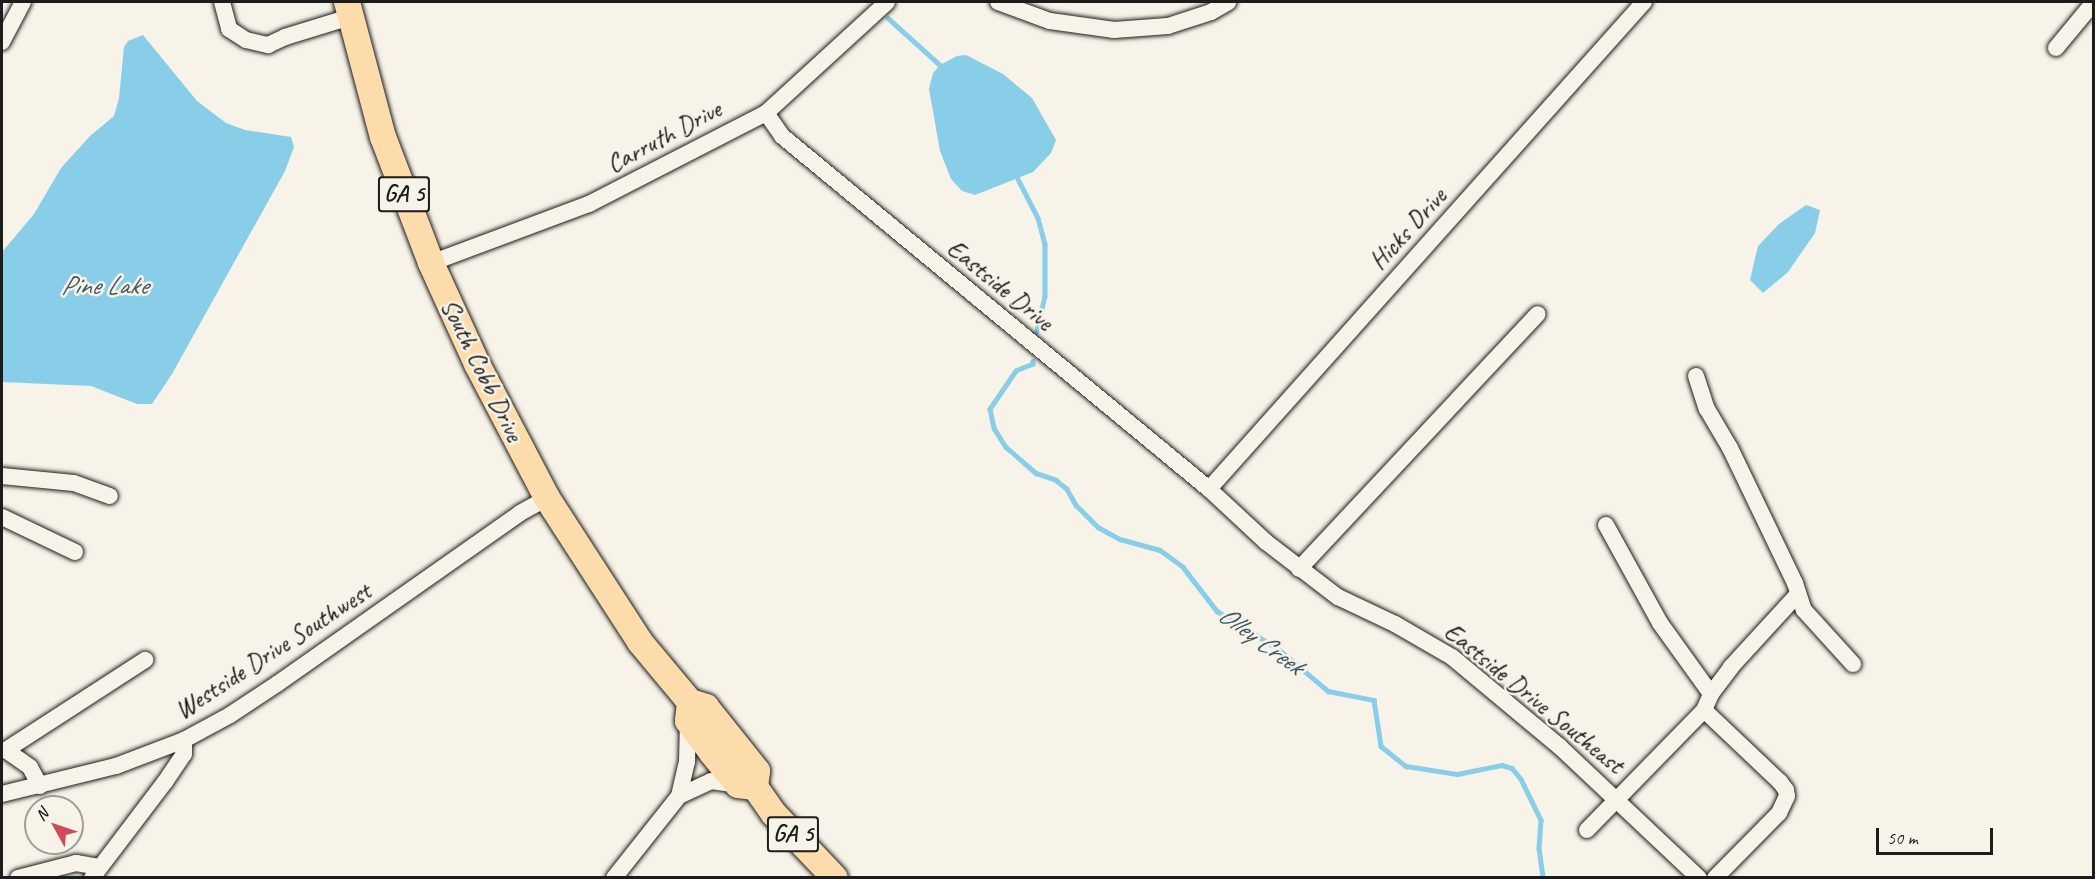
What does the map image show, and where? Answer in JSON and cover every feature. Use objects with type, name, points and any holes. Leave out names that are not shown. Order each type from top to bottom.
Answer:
[{"type":"main road","name":"South Cobb Drive","points":[[349,9],[383,137],[431,263],[477,364],[547,498],[640,642],[689,712],[706,707],[757,771],[747,786],[835,878]]},
{"type":"street","points":[[2,42],[24,2]]},
{"type":"street","points":[[222,2],[230,29],[246,40],[268,45],[349,9]]},
{"type":"street","name":"Carruth Drive","points":[[431,263],[589,204],[766,113],[887,2]]},
{"type":"street","points":[[998,2],[1050,21],[1114,30],[1168,26],[1211,12],[1228,2]]},
{"type":"street","name":"Hicks Drive","points":[[1209,489],[1644,2]]},
{"type":"street","points":[[2056,48],[2094,2]]},
{"type":"street","name":"Eastside Drive","points":[[766,113],[782,136],[1209,489]]},
{"type":"street","points":[[1299,569],[1538,314]]},
{"type":"street","points":[[1696,376],[1707,409],[1730,448],[1795,583],[1797,596],[1804,610],[1853,664]]},
{"type":"street","points":[[2,476],[74,483],[110,496]]},
{"type":"street","name":"Eastside Drive Southeast","points":[[1209,489],[1299,569],[1338,597],[1395,624],[1452,657],[1560,747],[1698,878]]},
{"type":"street","name":"Westside Drive Southwest","points":[[2,794],[116,766],[184,740],[230,715],[277,684],[520,513],[547,498]]},
{"type":"street","points":[[2,517],[75,552]]},
{"type":"street","points":[[1606,525],[1660,623],[1711,694]]},
{"type":"street","points":[[1587,830],[1704,710],[1711,694],[1731,667],[1797,596]]},
{"type":"street","points":[[40,786],[30,767],[4,748],[145,660]]},
{"type":"street","points":[[1704,710],[1780,782],[1787,796],[1779,813],[1715,878]]},
{"type":"street","points":[[614,878],[679,796],[687,762],[689,712]]},
{"type":"street","points":[[18,878],[76,863],[95,872],[184,754],[184,740]]},
{"type":"street","points":[[679,796],[711,781],[747,786]]},
{"type":"water","name":"Pine Lake","points":[[143,35],[197,101],[226,123],[245,130],[291,137],[294,147],[285,171],[172,374],[152,404],[137,404],[91,386],[2,382],[2,252],[34,214],[61,168],[90,136],[114,116],[119,98],[124,47],[128,41]]},
{"type":"water","points":[[966,55],[1003,74],[1032,98],[1056,140],[1051,153],[1033,172],[975,195],[962,191],[951,179],[940,151],[929,89],[933,73],[940,65],[957,56]]},
{"type":"water","points":[[1806,205],[1820,210],[1815,233],[1788,272],[1763,293],[1750,280],[1758,246],[1779,224]]},
{"type":"waterway","name":"Olley Creek","points":[[888,18],[940,65]]},
{"type":"waterway","name":"Olley Creek","points":[[1018,179],[1038,218],[1045,244],[1045,296],[1037,332]]},
{"type":"waterway","name":"Olley Creek","points":[[1033,361],[1033,364],[1016,371],[990,409],[994,428],[1006,447],[1036,473],[1056,480],[1067,489],[1076,505],[1098,527],[1120,539],[1160,550],[1183,567],[1217,611],[1277,648],[1328,691],[1374,700],[1381,746],[1406,766],[1457,774],[1502,765],[1512,768],[1521,779],[1541,820],[1539,848],[1543,878]]}]
